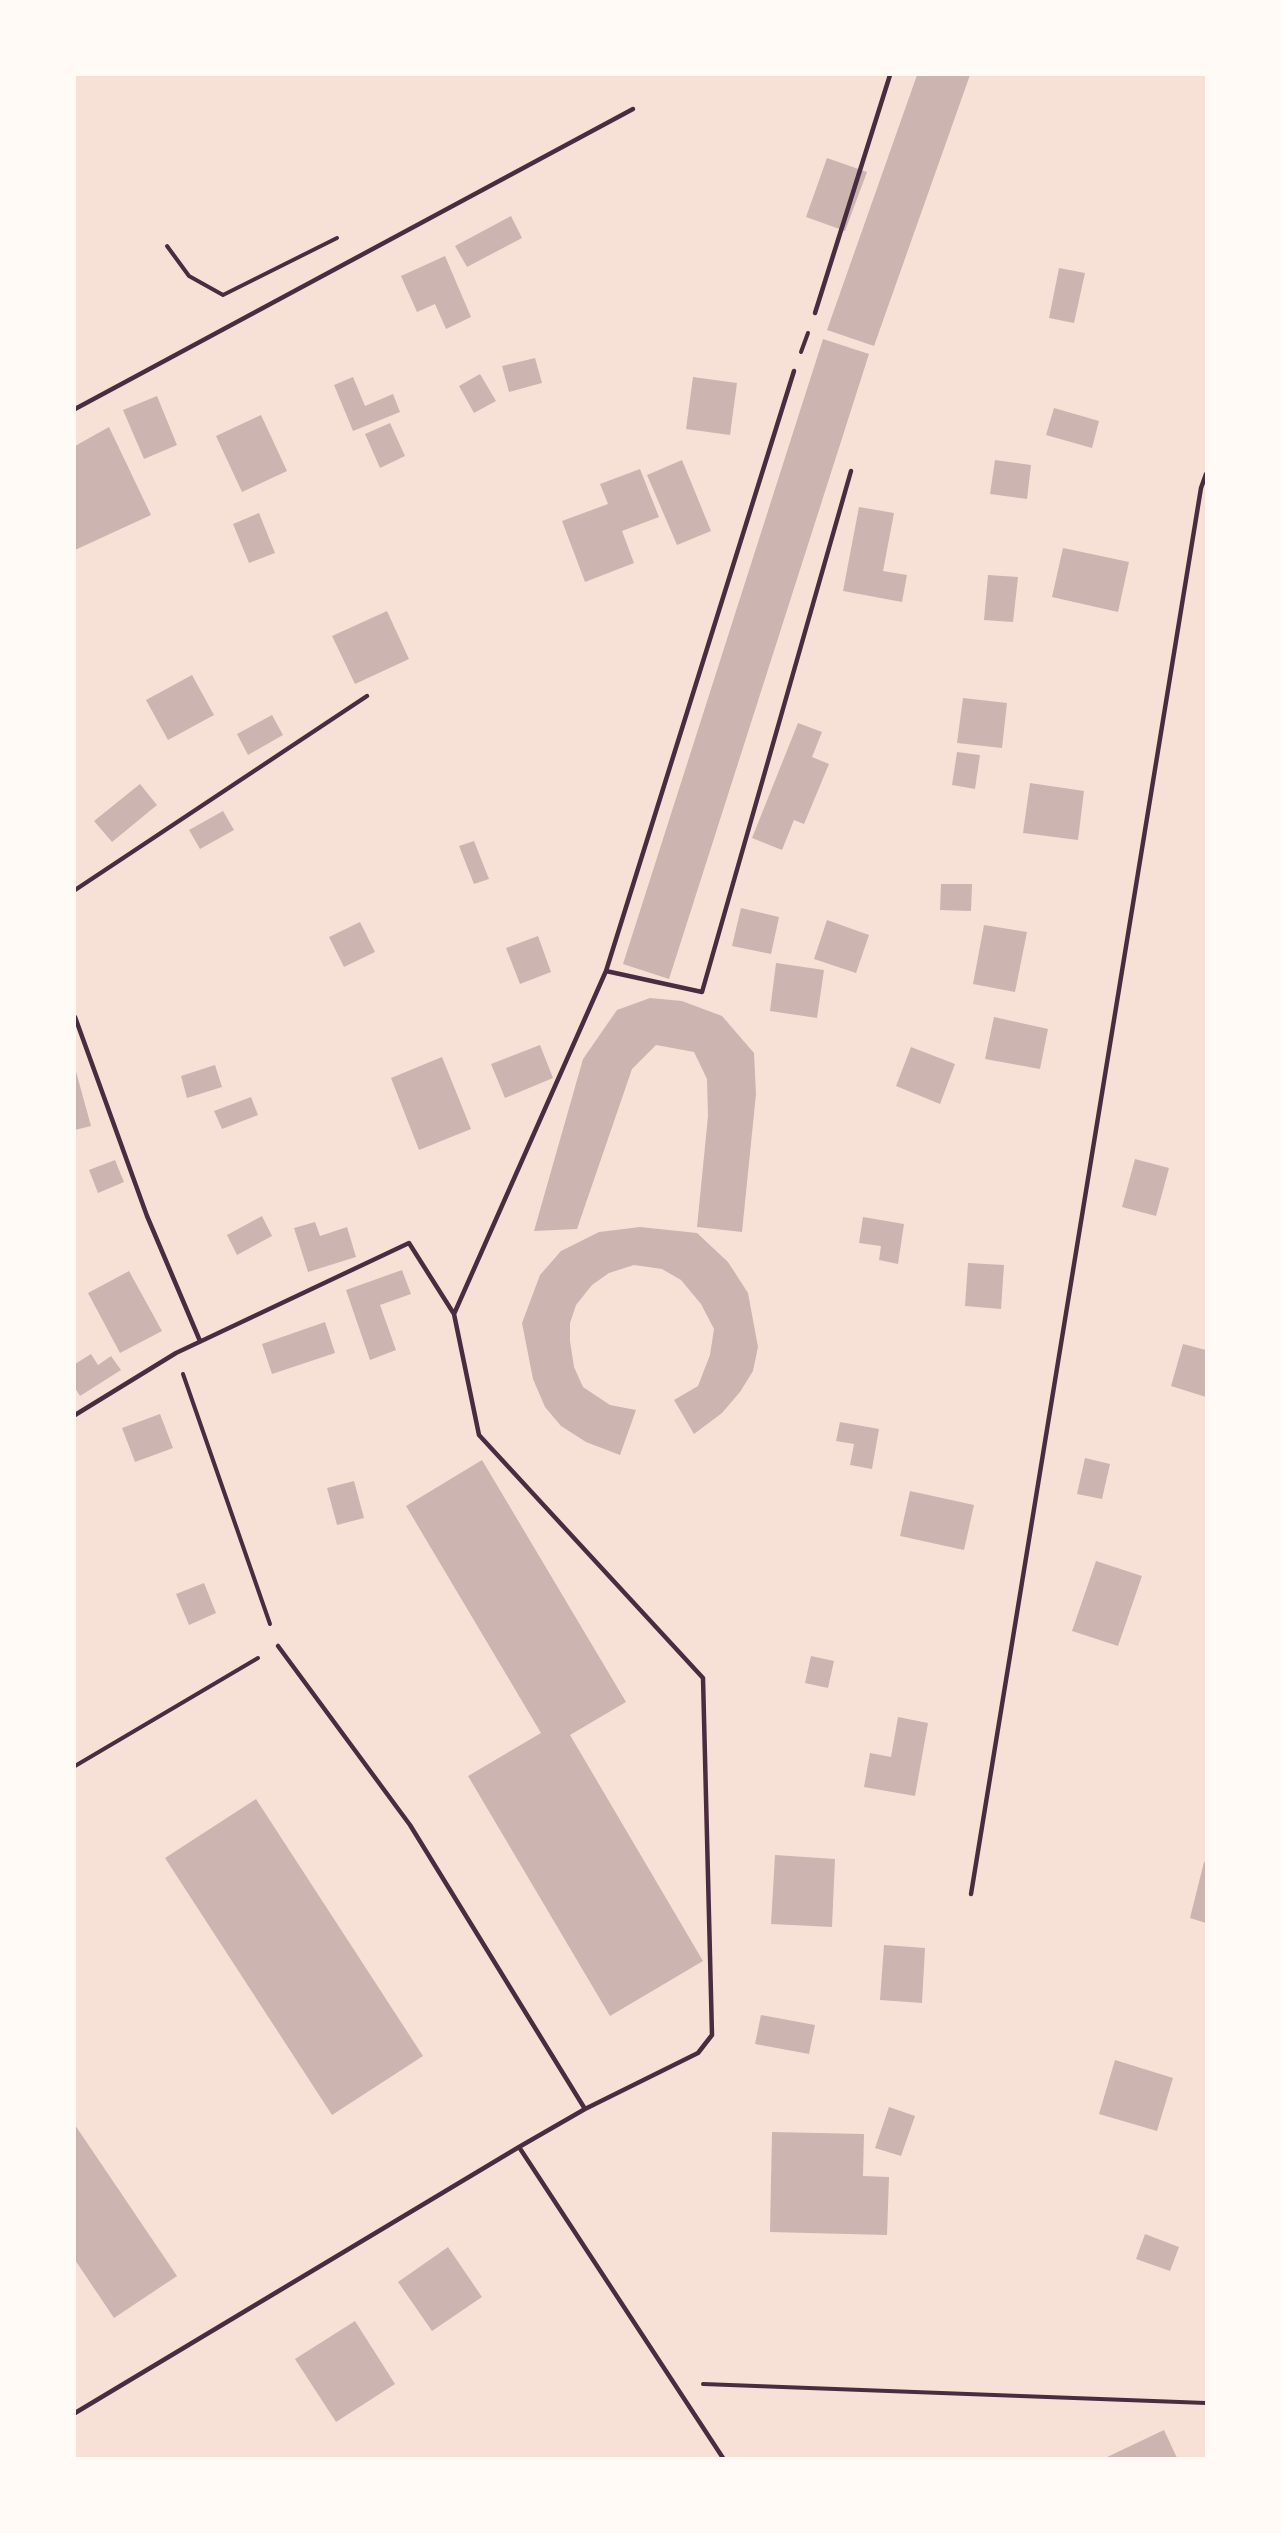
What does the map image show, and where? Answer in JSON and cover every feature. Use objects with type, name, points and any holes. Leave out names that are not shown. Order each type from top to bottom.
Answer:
[{"type":"lane","points":[[815,313],[890,75]]},
{"type":"lane","points":[[75,409],[633,109]]},
{"type":"lane","points":[[454,1314],[606,971],[794,371]]},
{"type":"lane","points":[[606,971],[702,992],[851,471]]},
{"type":"lane","points":[[971,1894],[1206,474]]},
{"type":"lane","points":[[75,890],[367,696]]},
{"type":"lane","points":[[75,1017],[147,1216],[200,1341]]},
{"type":"lane","points":[[75,1415],[176,1353],[409,1243],[454,1314],[479,1435],[703,1678],[712,2035],[698,2053],[585,2109],[519,2147],[75,2413]]},
{"type":"lane","points":[[278,1646],[410,1825],[585,2109]]},
{"type":"lane","points":[[519,2147],[723,2458]]},
{"type":"path","points":[[167,246],[189,276],[224,295],[338,238]]},
{"type":"path","points":[[794,371],[815,313]]},
{"type":"path","points":[[75,1766],[278,1646],[176,1353]]},
{"type":"path","points":[[674,2383],[1206,2403]]},
{"type":"building","points":[[917,75],[970,75],[874,346],[827,330]]},
{"type":"building","points":[[827,158],[867,172],[845,231],[806,217]]},
{"type":"building","points":[[511,216],[522,238],[467,267],[455,246]]},
{"type":"building","points":[[445,256],[471,317],[446,329],[435,304],[417,312],[401,276]]},
{"type":"building","points":[[1059,268],[1085,273],[1074,323],[1049,318]]},
{"type":"building","points":[[823,339],[869,354],[669,979],[623,964]]},
{"type":"building","points":[[535,358],[542,383],[509,392],[502,366]]},
{"type":"building","points":[[480,374],[496,401],[474,413],[459,386]]},
{"type":"building","points":[[353,377],[365,406],[393,394],[400,412],[353,431],[334,385]]},
{"type":"building","points":[[693,377],[737,383],[730,435],[686,429]]},
{"type":"building","points":[[157,396],[177,445],[144,459],[123,410]]},
{"type":"building","points":[[1054,408],[1099,421],[1092,448],[1046,435]]},
{"type":"building","points":[[261,415],[287,471],[242,492],[216,436]]},
{"type":"building","points":[[390,423],[405,456],[380,468],[365,434]]},
{"type":"building","points":[[109,427],[151,515],[75,550],[75,446]]},
{"type":"building","points":[[682,460],[711,531],[677,545],[647,475]]},
{"type":"building","points":[[995,460],[1031,465],[1027,499],[990,494]]},
{"type":"building","points":[[640,469],[659,517],[622,531],[634,563],[585,582],[562,521],[608,504],[600,484]]},
{"type":"building","points":[[859,507],[894,513],[883,571],[907,575],[902,602],[843,591]]},
{"type":"building","points":[[259,513],[275,553],[249,563],[233,524]]},
{"type":"building","points":[[1063,548],[1129,562],[1118,612],[1052,597]]},
{"type":"building","points":[[988,575],[1018,577],[1013,622],[984,620]]},
{"type":"building","points":[[387,611],[409,659],[355,684],[332,636]]},
{"type":"building","points":[[192,675],[214,715],[168,740],[146,700]]},
{"type":"building","points":[[963,698],[1007,703],[1002,748],[957,743]]},
{"type":"building","points":[[272,715],[283,735],[248,755],[237,734]]},
{"type":"building","points":[[798,723],[822,732],[812,757],[829,764],[804,824],[794,820],[782,850],[752,838]]},
{"type":"building","points":[[957,752],[980,755],[975,789],[952,785]]},
{"type":"building","points":[[1030,783],[1084,791],[1078,840],[1023,833]]},
{"type":"building","points":[[140,784],[157,805],[112,842],[94,821]]},
{"type":"building","points":[[223,811],[234,830],[200,849],[189,830]]},
{"type":"building","points":[[474,841],[489,879],[474,884],[459,846]]},
{"type":"building","points":[[941,884],[972,884],[971,911],[940,910]]},
{"type":"building","points":[[741,908],[779,917],[771,954],[732,946]]},
{"type":"building","points":[[827,920],[869,935],[856,973],[814,959]]},
{"type":"building","points":[[360,922],[375,952],[344,967],[329,937]]},
{"type":"building","points":[[984,925],[1027,932],[1015,992],[973,984]]},
{"type":"building","points":[[538,936],[551,972],[520,984],[506,948]]},
{"type":"building","points":[[776,963],[824,970],[817,1018],[770,1011]]},
{"type":"building","points":[[650,998],[682,1001],[722,1016],[754,1053],[756,1094],[742,1232],[697,1227],[708,1116],[707,1079],[694,1052],[656,1045],[632,1069],[577,1229],[534,1231],[583,1059],[617,1010]]},
{"type":"building","points":[[994,1017],[1048,1029],[1040,1069],[985,1059]]},
{"type":"building","points":[[540,1045],[553,1078],[505,1098],[491,1064]]},
{"type":"building","points":[[911,1047],[955,1064],[940,1104],[896,1086]]},
{"type":"building","points":[[442,1057],[471,1129],[419,1150],[391,1078]]},
{"type":"building","points":[[215,1065],[222,1087],[187,1098],[181,1076]]},
{"type":"building","points":[[75,1068],[91,1126],[75,1130]]},
{"type":"building","points":[[251,1097],[258,1115],[222,1129],[214,1111]]},
{"type":"building","points":[[1135,1159],[1169,1168],[1156,1216],[1122,1207]]},
{"type":"building","points":[[115,1160],[124,1182],[98,1193],[89,1170]]},
{"type":"building","points":[[262,1216],[272,1236],[237,1255],[227,1235]]},
{"type":"building","points":[[863,1217],[904,1224],[898,1264],[879,1260],[881,1246],[859,1243]]},
{"type":"building","points":[[315,1222],[320,1236],[347,1227],[356,1257],[308,1272],[294,1228]]},
{"type":"building","points":[[640,1227],[697,1233],[728,1262],[748,1293],[758,1347],[753,1371],[740,1392],[722,1413],[694,1434],[674,1400],[698,1386],[710,1355],[714,1329],[701,1304],[681,1280],[662,1269],[634,1265],[609,1273],[592,1285],[576,1305],[570,1323],[574,1367],[583,1387],[610,1405],[636,1410],[620,1455],[586,1442],[561,1426],[545,1407],[533,1379],[522,1323],[540,1275],[561,1251],[599,1232]]},
{"type":"building","points":[[968,1263],[1004,1265],[1001,1309],[965,1306]]},
{"type":"building","points":[[402,1270],[411,1294],[380,1305],[396,1350],[370,1360],[346,1290]]},
{"type":"building","points":[[129,1271],[162,1331],[120,1353],[88,1293]]},
{"type":"building","points":[[325,1322],[335,1353],[272,1374],[262,1344]]},
{"type":"building","points":[[1183,1344],[1206,1350],[1206,1397],[1171,1386]]},
{"type":"building","points":[[91,1354],[98,1365],[111,1356],[121,1370],[80,1396],[75,1388],[75,1364]]},
{"type":"building","points":[[160,1414],[173,1448],[135,1462],[122,1428]]},
{"type":"building","points":[[840,1422],[879,1429],[872,1469],[850,1465],[854,1444],[836,1441]]},
{"type":"building","points":[[1085,1458],[1110,1464],[1102,1499],[1077,1494]]},
{"type":"building","points":[[482,1460],[626,1702],[570,1735],[703,1961],[610,2016],[468,1776],[541,1733],[406,1506]]},
{"type":"building","points":[[354,1481],[364,1518],[337,1525],[327,1488]]},
{"type":"building","points":[[910,1491],[974,1505],[964,1550],[900,1536]]},
{"type":"building","points":[[1096,1561],[1142,1576],[1118,1646],[1072,1631]]},
{"type":"building","points":[[204,1583],[216,1613],[189,1625],[176,1594]]},
{"type":"building","points":[[811,1656],[834,1661],[828,1688],[805,1683]]},
{"type":"building","points":[[898,1717],[928,1723],[915,1796],[864,1787],[870,1753],[891,1757]]},
{"type":"building","points":[[256,1799],[423,2056],[332,2115],[165,1858]]},
{"type":"building","points":[[775,1855],[835,1859],[832,1927],[771,1924]]},
{"type":"building","points":[[1204,1862],[1206,1863],[1206,1923],[1190,1918]]},
{"type":"building","points":[[884,1945],[925,1948],[922,2003],[880,2000]]},
{"type":"building","points":[[761,2015],[815,2025],[809,2054],[755,2044]]},
{"type":"building","points":[[1115,2060],[1173,2078],[1157,2131],[1099,2114]]},
{"type":"building","points":[[889,2107],[915,2116],[901,2156],[875,2148]]},
{"type":"building","points":[[75,2125],[177,2276],[114,2318],[75,2260]]},
{"type":"building","points":[[772,2132],[864,2134],[863,2176],[889,2177],[887,2235],[770,2232]]},
{"type":"building","points":[[1145,2234],[1179,2247],[1170,2271],[1136,2259]]},
{"type":"building","points":[[448,2247],[482,2297],[432,2331],[398,2282]]},
{"type":"building","points":[[355,2321],[395,2384],[336,2422],[295,2359]]},
{"type":"building","points":[[1164,2430],[1177,2458],[1105,2458]]}]
